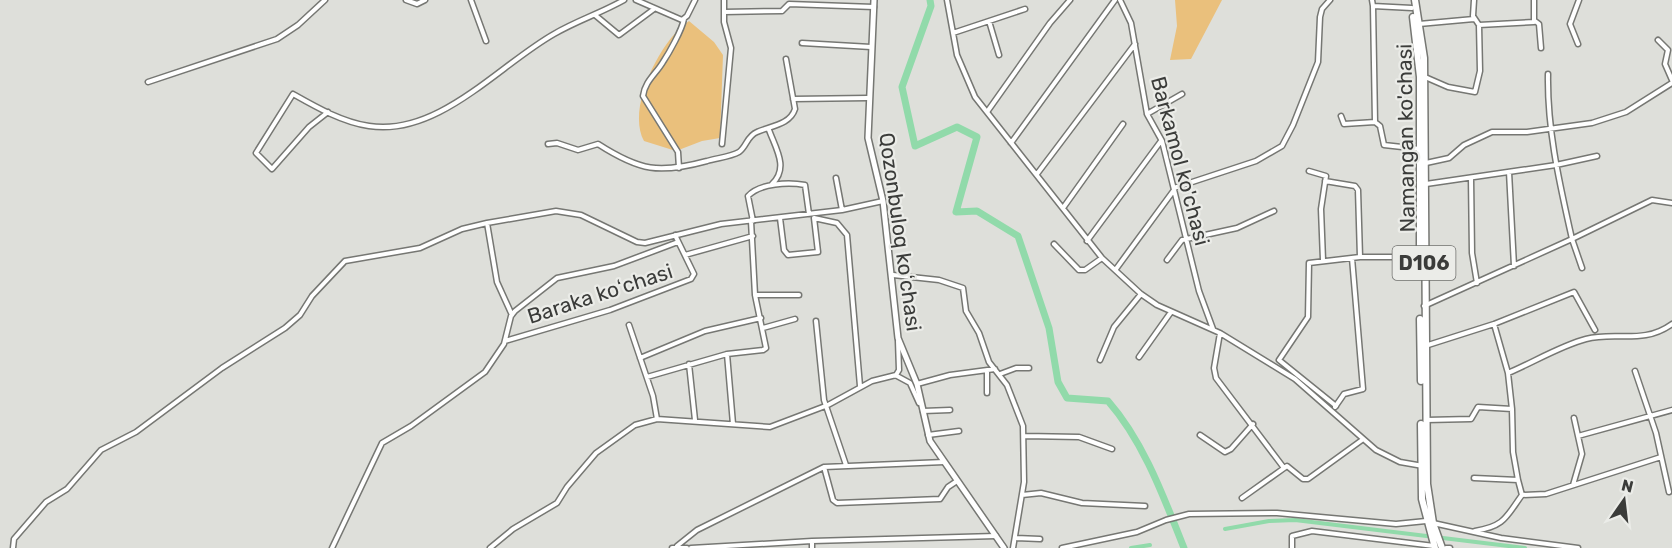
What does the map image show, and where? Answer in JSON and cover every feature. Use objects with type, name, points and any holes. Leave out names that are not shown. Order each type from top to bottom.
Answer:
[{"type":"main road","name":"Namangan ko'chasi","points":[[1412,0],[1420,68],[1420,257],[1424,466],[1430,525]]},
{"type":"main road","name":"Namangan ko'chasi","points":[[1412,0],[1419,24],[1425,77],[1424,466]]},
{"type":"main road","name":"Qozonbuloq koʻchasi","points":[[874,3],[868,138],[883,201],[893,275],[898,338],[917,384],[927,435],[1004,548]]},
{"type":"main road","name":"D106","points":[[1430,525],[1440,546]]},
{"type":"street","points":[[148,82],[277,39],[298,25],[325,0]]},
{"type":"street","points":[[406,0],[417,4],[426,0]]},
{"type":"street","points":[[471,0],[486,41]]},
{"type":"street","points":[[328,112],[309,127],[272,169],[256,153],[293,94],[328,112],[358,123],[381,127],[409,124],[425,119],[458,100],[554,34],[624,0]]},
{"type":"street","points":[[636,0],[678,20],[684,19]]},
{"type":"street","points":[[680,168],[678,152],[643,96],[649,81],[681,30],[684,19],[695,0]]},
{"type":"street","points":[[722,144],[731,48],[724,0]]},
{"type":"street","points":[[947,0],[953,33],[967,82],[987,112],[1102,258],[1141,294],[1171,312],[1220,333],[1295,380],[1334,408]]},
{"type":"street","points":[[987,112],[1050,23],[1070,0]]},
{"type":"street","points":[[1011,143],[1115,0]]},
{"type":"street","name":"Barkamol ko'chasi","points":[[1120,0],[1131,23],[1147,114],[1162,141],[1199,291],[1213,330]]},
{"type":"street","points":[[1116,269],[1174,189],[1256,161],[1282,146],[1293,125],[1318,62],[1320,17],[1330,0]]},
{"type":"street","points":[[1372,0],[1375,122]]},
{"type":"street","points":[[1425,77],[1448,87],[1475,92],[1480,71],[1479,25],[1474,19],[1474,0]]},
{"type":"street","points":[[1534,0],[1535,21],[1539,24],[1540,48]]},
{"type":"street","points":[[1578,44],[1570,24],[1579,0]]},
{"type":"street","points":[[724,12],[782,11],[787,4],[874,3]]},
{"type":"street","points":[[1373,6],[1412,8]]},
{"type":"street","points":[[595,15],[619,35],[654,9]]},
{"type":"street","points":[[953,33],[1025,9]]},
{"type":"street","points":[[1419,24],[1474,19]]},
{"type":"street","points":[[989,21],[999,55]]},
{"type":"street","points":[[1479,25],[1535,21]]},
{"type":"street","points":[[1426,163],[1449,158],[1464,145],[1492,132],[1550,129],[1592,123],[1626,112],[1672,82],[1665,64],[1668,50],[1658,40]]},
{"type":"street","points":[[802,43],[871,47]]},
{"type":"street","points":[[1037,174],[1135,43]]},
{"type":"street","points":[[548,144],[557,143],[578,150],[598,144],[610,153],[650,169],[680,168],[738,152],[752,134],[769,129],[793,114],[793,99],[786,59]]},
{"type":"street","points":[[1548,74],[1550,129],[1556,165],[1572,239],[1582,268]]},
{"type":"street","points":[[1147,114],[1182,94]]},
{"type":"street","points":[[793,99],[868,98]]},
{"type":"street","points":[[1341,116],[1344,124],[1375,122],[1380,126],[1384,145],[1420,149]]},
{"type":"street","points":[[1063,208],[1123,124]]},
{"type":"street","points":[[769,129],[782,168],[772,184]]},
{"type":"street","points":[[1087,241],[1162,141]]},
{"type":"street","points":[[1426,184],[1556,165],[1597,156]]},
{"type":"street","points":[[1308,171],[1326,175],[1321,209],[1323,260]]},
{"type":"street","points":[[1509,172],[1514,266]]},
{"type":"street","points":[[836,178],[842,210]]},
{"type":"street","points":[[1471,178],[1476,280]]},
{"type":"street","points":[[1325,181],[1355,186],[1358,190],[1360,257]]},
{"type":"street","points":[[647,377],[727,354],[763,350],[766,345],[755,295],[752,221],[748,196],[758,188],[772,184],[806,185],[818,252],[788,255],[784,250],[780,218]]},
{"type":"street","points":[[1424,306],[1652,200],[1672,203]]},
{"type":"street","points":[[11,547],[46,502],[67,489],[101,450],[135,432],[222,368],[285,328],[300,315],[312,296],[345,261],[420,248],[462,230],[487,223],[566,211],[590,219],[637,242],[645,243],[721,224],[812,216],[883,201]]},
{"type":"street","points":[[1167,260],[1178,244],[1187,239],[1237,228],[1274,211]]},
{"type":"street","points":[[812,216],[837,223],[847,235],[861,386]]},
{"type":"street","points":[[487,223],[497,282],[512,315]]},
{"type":"street","name":"Baraka koʻchasi","points":[[505,341],[610,310],[692,279],[694,276],[675,235]]},
{"type":"street","points":[[685,255],[753,236]]},
{"type":"street","points":[[332,548],[382,443],[411,426],[479,378],[495,359],[505,341],[512,315],[557,278],[614,266],[678,242]]},
{"type":"street","points":[[1054,244],[1079,270],[1085,270],[1102,258]]},
{"type":"street","points":[[1420,257],[1360,257],[1309,262],[1308,317],[1279,360],[1334,408],[1362,439],[1400,462],[1424,466]]},
{"type":"street","points":[[1334,408],[1344,394],[1363,389],[1352,258]]},
{"type":"street","points":[[893,275],[939,280],[963,288],[966,311],[995,369],[1007,385],[1025,436],[1022,495],[1013,548]]},
{"type":"street","points":[[1425,346],[1494,324],[1574,292],[1595,330]]},
{"type":"street","points":[[1100,360],[1114,327],[1141,294]]},
{"type":"street","points":[[755,295],[799,295]]},
{"type":"street","points":[[1140,357],[1171,312]]},
{"type":"street","points":[[640,358],[688,336],[760,318]]},
{"type":"street","points":[[763,328],[795,319]]},
{"type":"street","points":[[816,321],[819,365],[846,465]]},
{"type":"street","points":[[1494,324],[1508,373],[1513,452],[1522,495]]},
{"type":"street","points":[[1508,373],[1585,339],[1635,337],[1659,333],[1672,324]]},
{"type":"street","name":"Baraka koʻchasi","points":[[629,325],[647,377],[657,419]]},
{"type":"street","points":[[1220,333],[1214,372],[1284,468]]},
{"type":"street","points":[[896,375],[899,370],[898,338]]},
{"type":"street","points":[[727,354],[733,424]]},
{"type":"street","points":[[689,364],[695,420]]},
{"type":"street","points":[[1000,374],[1016,368],[1029,368]]},
{"type":"street","points":[[917,384],[950,375],[987,372],[995,369]]},
{"type":"street","points":[[1635,371],[1650,415],[1669,492]]},
{"type":"street","points":[[987,372],[987,393]]},
{"type":"street","points":[[490,548],[513,529],[557,503],[567,487],[604,446],[635,425],[657,419],[695,420],[756,428],[770,427],[828,405],[861,386],[896,375],[910,384],[922,409],[950,410]]},
{"type":"street","points":[[1425,420],[1471,419],[1478,407],[1512,409]]},
{"type":"street","points":[[1578,436],[1672,410]]},
{"type":"street","points":[[1573,485],[1582,454],[1574,418]]},
{"type":"street","points":[[1200,435],[1225,452],[1231,449],[1253,424]]},
{"type":"street","points":[[927,435],[959,431]]},
{"type":"street","points":[[1025,436],[1079,437],[1112,449]]},
{"type":"street","points":[[1242,498],[1289,466],[1301,478],[1308,479],[1362,439]]},
{"type":"street","points":[[1522,495],[1546,494],[1661,457]]},
{"type":"street","points":[[672,548],[697,530],[723,516],[824,467],[944,462]]},
{"type":"street","points":[[824,467],[833,500],[837,502],[940,499],[948,487],[957,481]]},
{"type":"street","points":[[1474,478],[1518,480]]},
{"type":"street","points":[[1022,495],[1041,493],[1082,503],[1145,507]]},
{"type":"street","points":[[1472,532],[1502,523],[1522,495]]},
{"type":"street","points":[[1062,548],[1137,532],[1166,520],[1189,514],[1277,513],[1430,525],[1578,548]]},
{"type":"street","points":[[1293,548],[1291,537],[1308,532],[1402,545],[1440,546]]},
{"type":"street","points":[[677,546],[689,548],[812,541],[996,536]]},
{"type":"street","points":[[1015,538],[1040,539]]},
{"type":"street","points":[[812,541],[812,548]]},
{"type":"shaded area","points":[[1175,0],[1222,0],[1191,59],[1170,60],[1177,26]]},
{"type":"shaded area","points":[[689,21],[714,42],[723,55],[720,138],[702,141],[676,151],[644,141],[639,111],[649,76],[657,59],[667,43]]},
{"type":"waterway","points":[[930,0],[931,6],[902,87],[915,146],[957,127],[977,137],[956,212],[977,211],[1018,236],[1049,328],[1058,382],[1067,398],[1108,401],[1121,417],[1143,452],[1184,548]]},
{"type":"waterway","points":[[1225,529],[1269,521],[1295,520],[1525,548]]},
{"type":"waterway","points":[[1131,548],[1150,545]]}]
